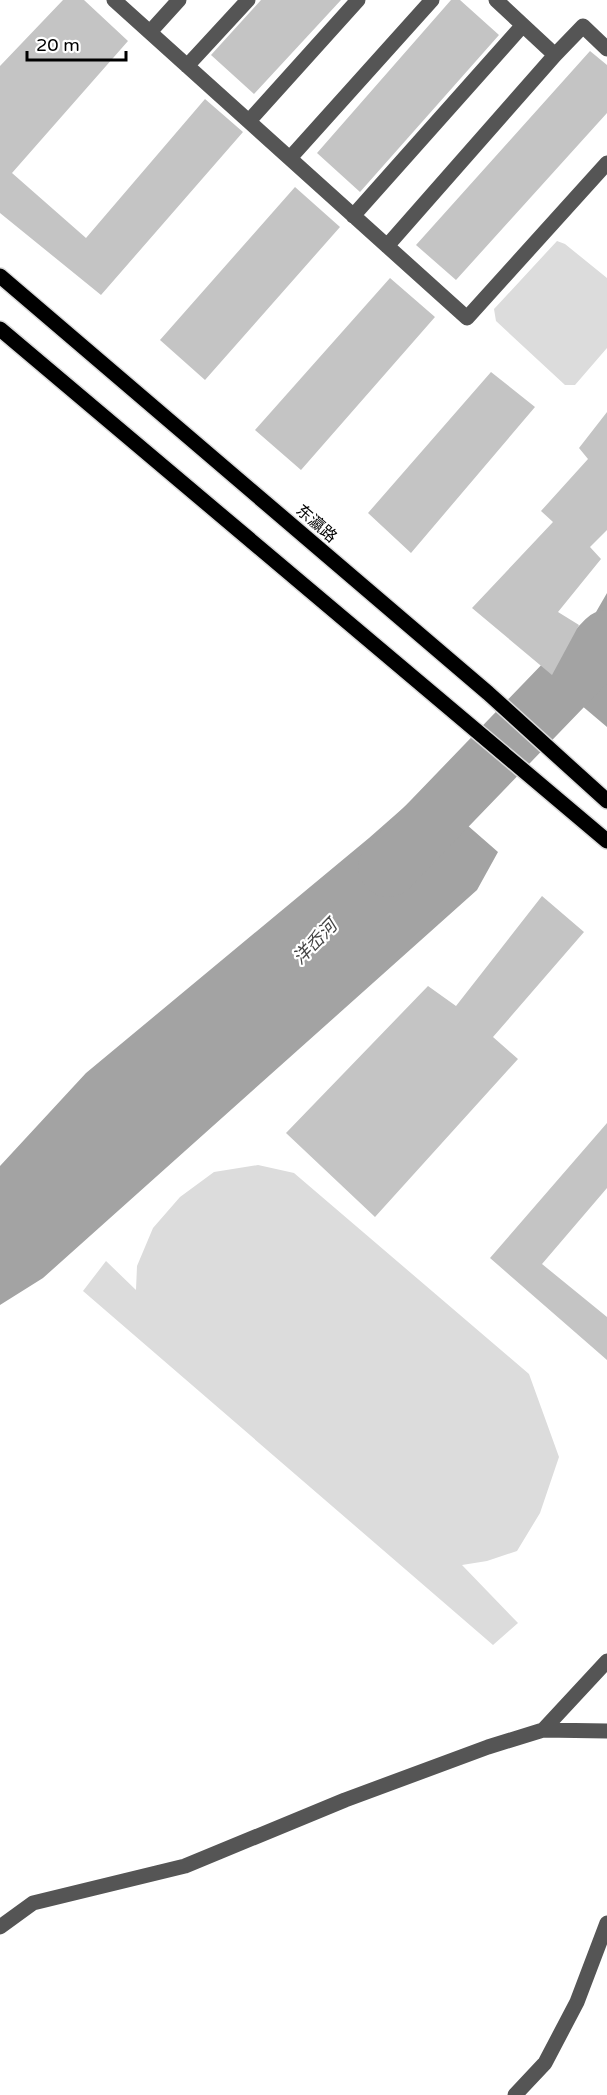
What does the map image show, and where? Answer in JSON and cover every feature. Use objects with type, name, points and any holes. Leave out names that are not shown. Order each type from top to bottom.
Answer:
[{"type":"main road","name":"东瀛路","points":[[0,276],[488,693],[607,801]]},
{"type":"main road","points":[[0,329],[607,841]]},
{"type":"lane","points":[[114,0],[467,318],[607,163]]},
{"type":"lane","points":[[150,32],[179,0]]},
{"type":"lane","points":[[187,66],[248,0]]},
{"type":"lane","points":[[249,121],[358,0]]},
{"type":"lane","points":[[290,158],[432,0]]},
{"type":"lane","points":[[495,0],[555,55]]},
{"type":"lane","points":[[353,216],[523,26]]},
{"type":"lane","points":[[387,246],[583,26],[607,49]]},
{"type":"lane","points":[[543,1730],[607,1661]]},
{"type":"lane","points":[[0,1927],[33,1904],[185,1866],[345,1800],[488,1747],[543,1730],[607,1731]]},
{"type":"lane","points":[[515,2095],[545,2063],[577,2002],[607,1923]]},
{"type":"shaded area","points":[[557,241],[565,244],[607,278],[607,348],[575,385],[565,385],[496,321],[494,309]]},
{"type":"shaded area","points":[[258,1165],[294,1173],[529,1374],[559,1457],[540,1513],[517,1551],[487,1561],[462,1565],[518,1623],[493,1645],[83,1291],[106,1261],[136,1290],[137,1266],[153,1228],[180,1197],[214,1172]]},
{"type":"water","points":[[607,593],[607,727],[555,683]]},
{"type":"water","points":[[419,794],[435,797],[498,852],[477,890],[43,1278],[0,1305],[0,1166],[86,1073]]},
{"type":"building","points":[[63,0],[84,0],[128,41],[12,173],[86,238],[205,99],[243,132],[101,295],[0,213],[0,66]]},
{"type":"building","points":[[261,0],[341,0],[254,94],[211,55]]},
{"type":"building","points":[[451,0],[460,0],[499,35],[360,192],[317,153]]},
{"type":"building","points":[[590,51],[607,65],[607,113],[456,280],[416,245]]},
{"type":"building","points":[[295,187],[340,227],[205,380],[160,340]]},
{"type":"building","points":[[390,278],[435,317],[301,470],[255,430]]},
{"type":"building","points":[[491,372],[535,407],[411,553],[368,513]]},
{"type":"building","points":[[607,412],[607,530],[590,547],[601,559],[558,612],[579,625],[552,675],[472,608],[553,522],[541,511],[588,459],[579,448]]},
{"type":"building","points":[[542,896],[584,932],[493,1037],[518,1059],[375,1217],[286,1133],[428,986],[456,1006]]},
{"type":"building","points":[[607,1123],[607,1188],[542,1264],[607,1317],[607,1360],[490,1258]]},
{"type":"waterway","name":"洋岙河","points":[[388,867],[607,640]]}]
